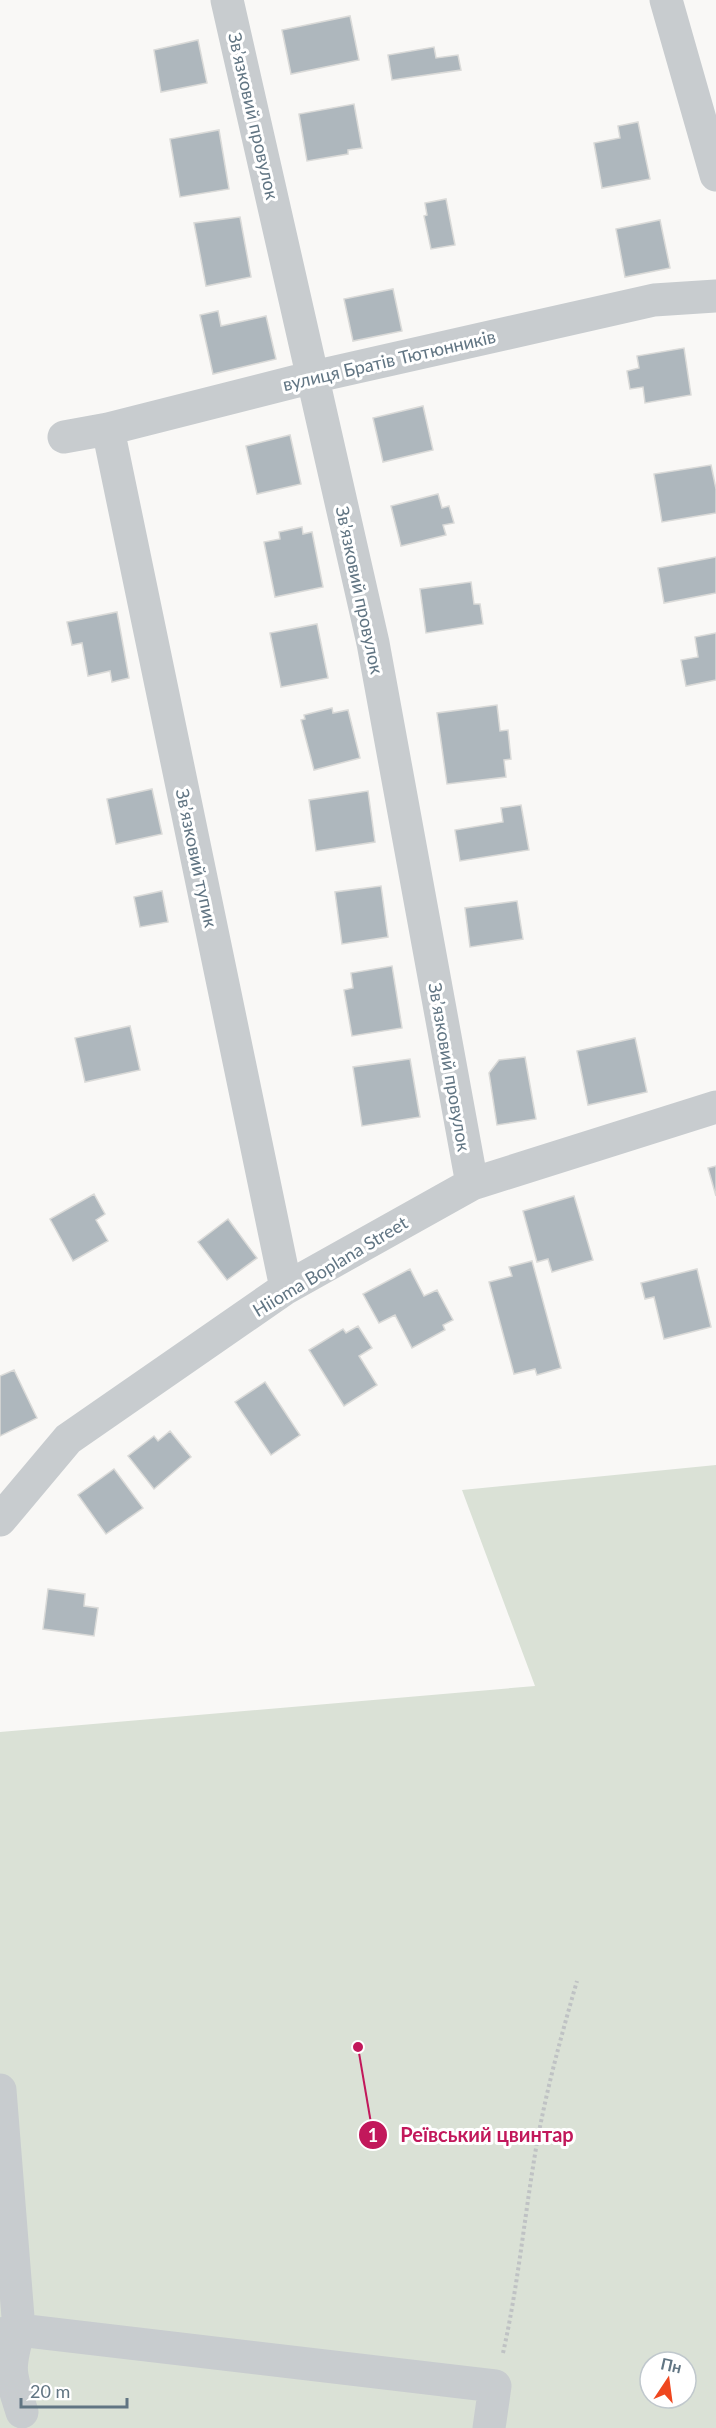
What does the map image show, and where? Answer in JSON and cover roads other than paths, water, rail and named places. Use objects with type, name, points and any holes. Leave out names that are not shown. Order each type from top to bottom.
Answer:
[{"type":"street","name":"Звʼязковий провулок","points":[[227,0],[373,643],[472,1184]]},
{"type":"street","points":[[666,0],[716,176]]},
{"type":"street","name":"вулиця Братів Тютюнників","points":[[64,437],[108,429],[313,377],[654,300],[716,296]]},
{"type":"street","name":"Звʼязковий тупик","points":[[108,429],[286,1288]]},
{"type":"street","name":"Hiioma Boplana Street","points":[[0,1520],[68,1439],[286,1288],[472,1184],[716,1107]]},
{"type":"street","points":[[0,2090],[10,2362],[5,2377],[22,2412]]},
{"type":"street","points":[[9,2332],[495,2386],[489,2428]]},
{"type":"place","name":"Реївський цвинтар","points":[[358,2047]]}]
